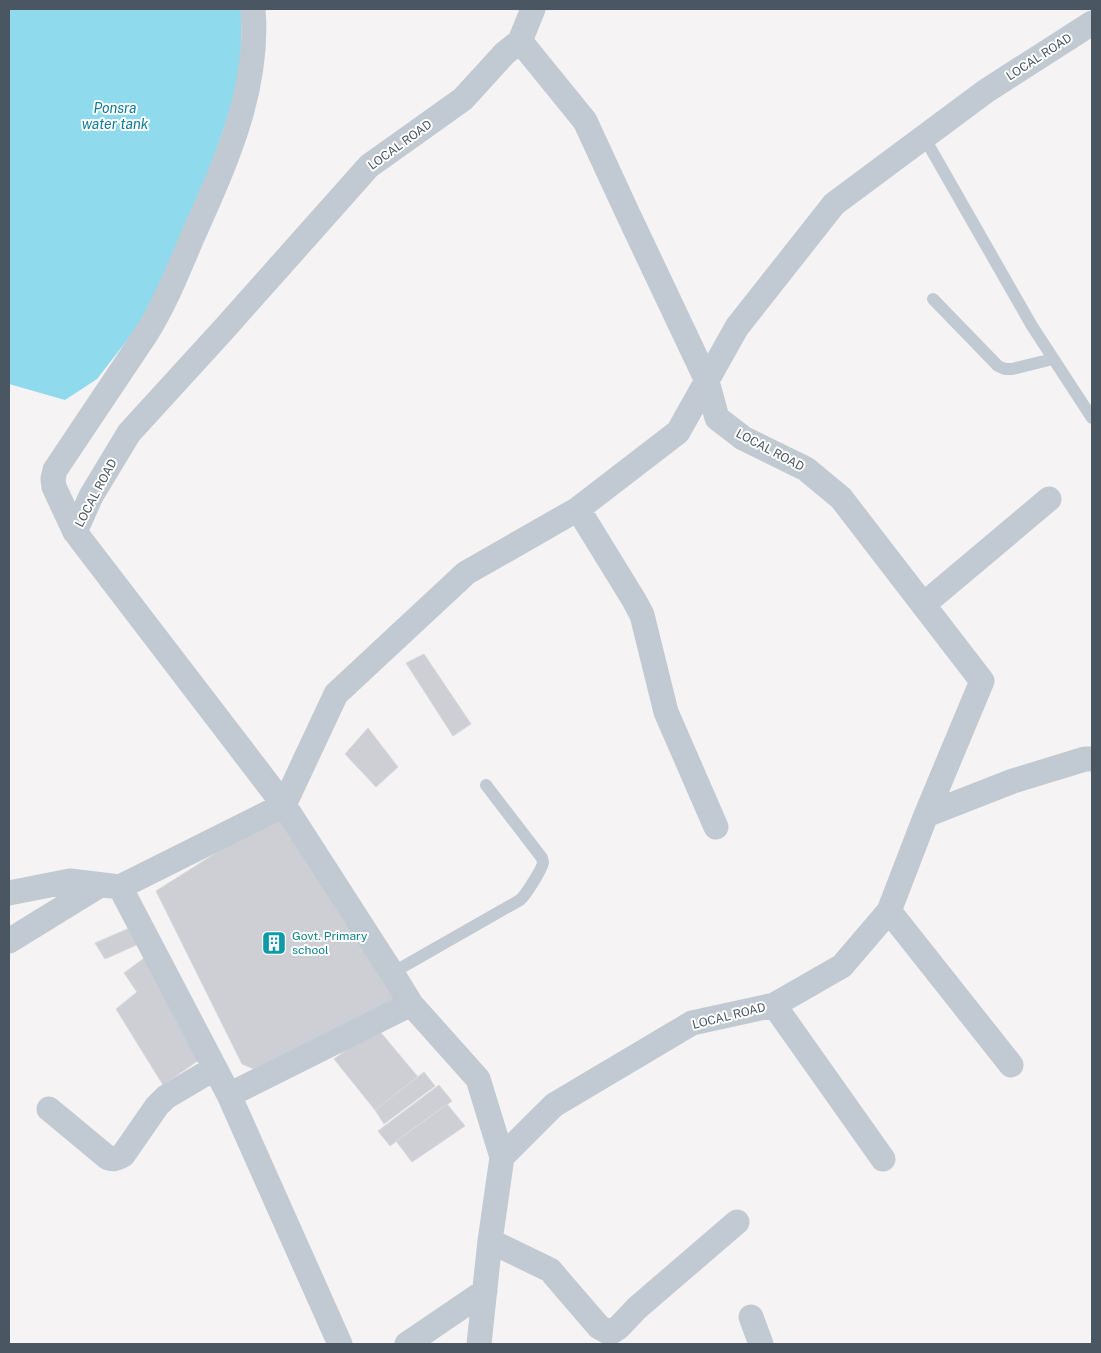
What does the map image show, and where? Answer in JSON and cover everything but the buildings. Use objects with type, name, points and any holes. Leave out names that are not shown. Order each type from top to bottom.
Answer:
[{"type":"street","points":[[75,532],[54,487],[55,470],[160,312],[218,179],[228,155],[249,86],[254,51],[254,9]]},
{"type":"street","name":"LOCAL ROAD","points":[[520,41],[585,121],[707,381],[717,418],[743,438],[806,469],[841,498],[982,680],[926,815],[889,911],[842,966],[774,1005],[692,1024],[554,1105],[502,1157],[478,1079],[411,1004],[284,805],[75,532],[91,496],[130,433],[369,166],[463,99],[505,53],[520,41],[533,9]]},
{"type":"street","name":"LOCAL ROAD","points":[[284,805],[336,694],[466,573],[578,510],[678,432],[737,327],[834,204],[986,91],[1092,23]]},
{"type":"street","points":[[923,605],[1049,499]]},
{"type":"street","points":[[578,510],[642,615],[666,712],[716,827]]},
{"type":"street","points":[[926,815],[1012,781],[1085,759],[1092,759]]},
{"type":"street","points":[[9,941],[110,886],[284,805]]},
{"type":"street","points":[[9,893],[70,881],[110,886]]},
{"type":"street","points":[[110,886],[229,1095],[340,1344]]},
{"type":"street","points":[[889,911],[1011,1065]]},
{"type":"street","points":[[229,1095],[411,1004]]},
{"type":"street","points":[[774,1005],[884,1159]]},
{"type":"street","points":[[49,1109],[108,1158],[113,1160],[122,1155],[157,1106],[166,1098],[215,1068]]},
{"type":"street","points":[[479,1344],[490,1240],[502,1157]]},
{"type":"street","points":[[490,1240],[550,1270],[599,1327],[610,1333],[737,1222]]},
{"type":"street","points":[[406,1344],[485,1291]]},
{"type":"street","points":[[751,1317],[761,1344]]},
{"type":"lane","points":[[924,137],[1027,317],[1092,418]]},
{"type":"lane","points":[[933,299],[998,366],[1005,370],[1053,360]]},
{"type":"lane","points":[[392,973],[520,900],[527,893],[542,866],[542,858],[486,785]]},
{"type":"water","name":"Ponsra water tank","points":[[9,9],[242,9],[240,79],[200,200],[145,317],[97,379],[65,400],[9,384]]},
{"type":"place","name":"Govt. Primary school","points":[[274,943]]}]
